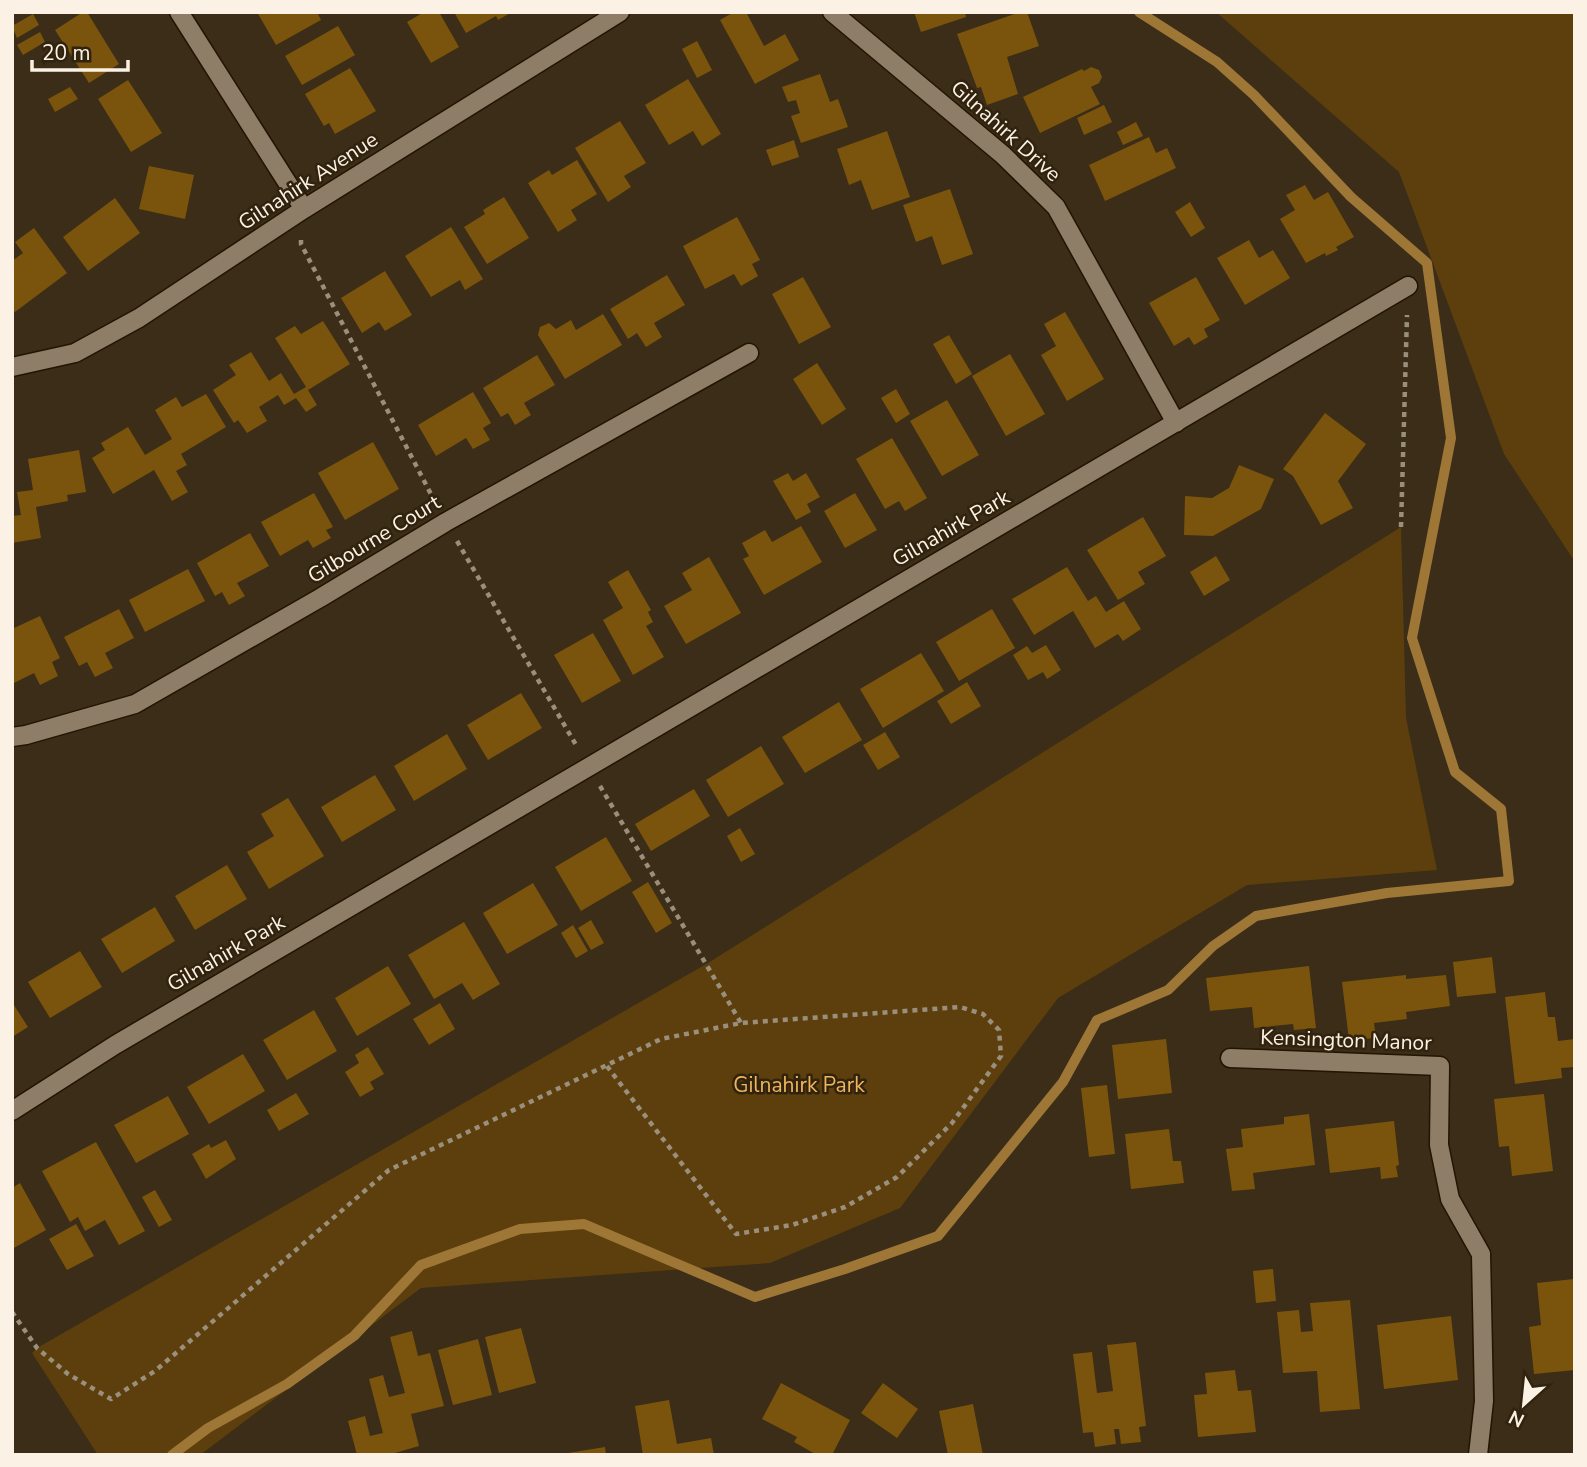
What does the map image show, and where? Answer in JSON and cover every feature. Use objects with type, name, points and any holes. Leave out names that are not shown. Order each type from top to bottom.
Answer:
[{"type":"street","points":[[179,12],[304,209]]},
{"type":"street","name":"Gilnahirk Avenue","points":[[12,367],[75,353],[139,318],[304,209],[620,12]]},
{"type":"street","name":"Gilnahirk Drive","points":[[832,12],[1003,155],[1056,207],[1176,423]]},
{"type":"street","name":"Gilnahirk Park","points":[[12,1111],[116,1045],[1408,286]]},
{"type":"street","name":"Gilbourne Court","points":[[12,737],[26,736],[135,704],[446,522],[749,353]]},
{"type":"street","name":"Kensington Manor","points":[[1230,1058],[1440,1066],[1438,1145],[1450,1199],[1480,1254],[1483,1401],[1478,1455]]},
{"type":"path","points":[[304,209],[301,244],[446,522],[741,1023]]},
{"type":"path","points":[[1401,527],[1408,286]]},
{"type":"path","points":[[12,1311],[37,1348],[68,1374],[111,1399],[155,1371],[388,1170],[606,1065],[661,1039],[741,1023],[960,1007],[983,1014],[999,1030],[1001,1056],[952,1123],[897,1177],[845,1207],[792,1225],[736,1234],[606,1065]]},
{"type":"green space","points":[[1216,12],[1575,12],[1575,562],[1504,454],[1399,172]]},
{"type":"green space","name":"Gilnahirk Park","points":[[1401,527],[1406,718],[1437,870],[1247,885],[1058,998],[900,1208],[770,1263],[421,1288],[200,1455],[98,1455],[32,1353],[37,1348],[708,963]]},
{"type":"building","points":[[87,12],[119,64],[89,83],[55,30]]},
{"type":"building","points":[[257,12],[317,12],[321,20],[276,45]]},
{"type":"building","points":[[424,12],[439,12],[459,47],[431,63],[407,22]]},
{"type":"building","points":[[454,12],[512,12],[498,20],[496,16],[466,33]]},
{"type":"building","points":[[734,12],[746,12],[764,46],[785,34],[799,60],[755,84],[720,20]]},
{"type":"building","points":[[914,12],[965,12],[966,17],[921,32]]},
{"type":"building","points":[[1027,12],[1039,46],[1007,57],[1018,94],[987,105],[981,87],[977,88],[957,34]]},
{"type":"building","points":[[33,14],[39,25],[17,38],[12,26]]},
{"type":"building","points":[[338,26],[355,55],[302,85],[285,56]]},
{"type":"building","points":[[40,32],[45,42],[23,55],[17,45]]},
{"type":"building","points":[[697,41],[712,70],[697,78],[682,49]]},
{"type":"building","points":[[1091,67],[1099,70],[1102,77],[1099,83],[1091,87],[1100,104],[1040,133],[1023,97]]},
{"type":"building","points":[[350,68],[376,111],[335,134],[329,123],[324,126],[305,94]]},
{"type":"building","points":[[820,74],[830,102],[838,99],[848,127],[801,143],[791,116],[800,113],[796,100],[788,102],[782,87]]},
{"type":"building","points":[[688,79],[721,134],[702,146],[693,131],[669,145],[645,105]]},
{"type":"building","points":[[128,80],[162,133],[131,152],[98,99]]},
{"type":"building","points":[[70,87],[78,99],[55,112],[48,99]]},
{"type":"building","points":[[1104,105],[1112,122],[1084,135],[1077,118]]},
{"type":"building","points":[[620,121],[646,163],[624,176],[631,187],[608,202],[575,148]]},
{"type":"building","points":[[1136,122],[1143,136],[1123,145],[1117,132]]},
{"type":"building","points":[[887,131],[910,197],[872,210],[861,180],[849,185],[837,149]]},
{"type":"building","points":[[1149,137],[1156,153],[1167,148],[1176,168],[1105,201],[1089,165]]},
{"type":"building","points":[[794,140],[799,157],[772,166],[766,150]]},
{"type":"building","points":[[577,160],[597,194],[571,210],[577,220],[558,232],[528,183],[549,170],[552,175]]},
{"type":"building","points":[[149,166],[194,175],[185,219],[139,209]]},
{"type":"building","points":[[1305,185],[1314,200],[1328,192],[1354,237],[1336,247],[1338,250],[1326,256],[1325,253],[1306,263],[1280,219],[1295,210],[1286,195]]},
{"type":"building","points":[[950,189],[973,254],[942,265],[932,236],[916,242],[903,205]]},
{"type":"building","points":[[504,197],[529,238],[487,264],[464,227],[485,214],[483,210]]},
{"type":"building","points":[[115,198],[140,233],[88,271],[63,237]]},
{"type":"building","points":[[1190,202],[1205,228],[1191,237],[1175,212]]},
{"type":"building","points":[[737,217],[760,260],[752,264],[758,276],[741,286],[734,274],[705,289],[683,246]]},
{"type":"building","points":[[451,227],[483,279],[465,290],[460,280],[431,297],[405,256]]},
{"type":"building","points":[[34,228],[67,273],[15,312],[12,308],[12,261],[23,253],[15,242]]},
{"type":"building","points":[[1249,240],[1259,258],[1273,250],[1290,278],[1245,305],[1217,258]]},
{"type":"building","points":[[385,271],[412,315],[385,331],[379,322],[362,333],[341,298]]},
{"type":"building","points":[[667,275],[685,305],[654,323],[662,337],[646,347],[637,333],[628,339],[610,309]]},
{"type":"building","points":[[803,277],[831,327],[799,344],[772,294]]},
{"type":"building","points":[[1196,277],[1220,320],[1204,329],[1208,337],[1194,345],[1189,337],[1174,346],[1149,303]]},
{"type":"building","points":[[1065,312],[1104,379],[1067,401],[1041,355],[1056,346],[1044,324]]},
{"type":"building","points":[[603,314],[622,345],[565,379],[538,335],[540,327],[549,323],[556,329],[571,320],[576,330]]},
{"type":"building","points":[[323,321],[350,364],[308,390],[317,405],[306,412],[296,398],[284,405],[278,395],[259,407],[267,421],[247,433],[238,420],[234,423],[213,390],[236,375],[229,365],[251,352],[269,381],[281,373],[294,394],[306,387],[275,338],[295,326],[301,334]]},
{"type":"building","points":[[949,335],[972,374],[956,384],[933,344]]},
{"type":"building","points":[[1010,354],[1045,414],[1006,436],[972,376]]},
{"type":"building","points":[[537,355],[555,385],[524,403],[531,415],[515,425],[508,413],[501,417],[483,388]]},
{"type":"building","points":[[817,363],[846,409],[822,425],[793,379]]},
{"type":"building","points":[[896,389],[910,414],[896,423],[881,398]]},
{"type":"building","points":[[473,392],[491,423],[483,428],[490,440],[473,449],[466,438],[436,456],[418,425]]},
{"type":"building","points":[[206,394],[226,427],[181,454],[187,465],[176,471],[188,492],[172,501],[154,470],[113,494],[92,458],[105,450],[101,443],[128,427],[145,455],[172,439],[155,410],[176,397],[182,407]]},
{"type":"building","points":[[947,400],[979,455],[942,476],[910,421]]},
{"type":"building","points":[[1325,413],[1366,444],[1338,481],[1353,508],[1321,525],[1293,476],[1283,469]]},
{"type":"building","points":[[892,438],[927,498],[905,511],[899,501],[885,509],[856,459]]},
{"type":"building","points":[[373,442],[399,489],[345,520],[318,473]]},
{"type":"building","points":[[79,450],[86,492],[67,495],[68,501],[36,507],[41,538],[12,543],[12,516],[21,515],[17,492],[33,490],[28,459]]},
{"type":"building","points":[[1239,465],[1274,479],[1261,509],[1213,536],[1184,535],[1185,496],[1212,498],[1229,488]]},
{"type":"building","points":[[788,473],[793,481],[806,473],[820,497],[807,504],[811,512],[796,520],[773,481]]},
{"type":"building","points":[[314,493],[333,527],[326,530],[331,538],[313,548],[308,540],[280,556],[261,522]]},
{"type":"building","points":[[855,493],[877,530],[845,548],[824,511]]},
{"type":"building","points":[[1143,517],[1166,556],[1138,572],[1145,584],[1118,600],[1087,550]]},
{"type":"building","points":[[801,526],[822,562],[764,595],[743,559],[749,556],[742,543],[765,530],[772,542]]},
{"type":"building","points":[[250,533],[269,566],[237,583],[245,596],[229,605],[222,592],[215,596],[197,563]]},
{"type":"building","points":[[1216,556],[1230,580],[1204,596],[1190,572]]},
{"type":"building","points":[[709,557],[741,613],[686,644],[664,606],[692,590],[682,573]]},
{"type":"building","points":[[1067,567],[1088,601],[1096,596],[1106,612],[1124,601],[1141,629],[1123,641],[1118,634],[1095,648],[1073,611],[1034,635],[1012,599]]},
{"type":"building","points":[[188,569],[205,601],[145,632],[129,600]]},
{"type":"building","points":[[628,570],[651,610],[648,612],[653,622],[646,626],[664,657],[633,675],[603,620],[623,608],[608,582]]},
{"type":"building","points":[[119,609],[134,638],[105,653],[113,668],[95,677],[87,662],[79,666],[64,637]]},
{"type":"building","points":[[992,609],[1015,648],[959,681],[936,642]]},
{"type":"building","points":[[40,616],[60,658],[52,662],[58,676],[40,685],[34,673],[12,684],[12,629]]},
{"type":"building","points":[[593,633],[621,681],[582,703],[554,655]]},
{"type":"building","points":[[1046,645],[1061,670],[1047,679],[1043,672],[1028,680],[1013,655],[1027,646],[1032,653]]},
{"type":"building","points":[[921,653],[944,691],[883,728],[860,689]]},
{"type":"building","points":[[967,682],[981,706],[951,724],[937,701]]},
{"type":"building","points":[[521,693],[542,728],[488,760],[467,725]]},
{"type":"building","points":[[839,702],[862,740],[805,773],[782,737]]},
{"type":"building","points":[[885,732],[900,757],[878,770],[863,745]]},
{"type":"building","points":[[447,734],[467,769],[414,801],[394,766]]},
{"type":"building","points":[[761,746],[784,784],[728,817],[706,780]]},
{"type":"building","points":[[375,775],[396,810],[342,842],[321,807]]},
{"type":"building","points":[[694,789],[710,816],[651,851],[635,824]]},
{"type":"building","points":[[288,798],[324,856],[269,889],[247,852],[274,836],[261,814]]},
{"type":"building","points":[[740,828],[755,854],[741,862],[727,836]]},
{"type":"building","points":[[606,837],[632,881],[581,911],[555,867]]},
{"type":"building","points":[[227,865],[247,899],[195,930],[175,896]]},
{"type":"building","points":[[648,882],[672,923],[656,933],[632,892]]},
{"type":"building","points":[[533,883],[558,925],[507,954],[483,913]]},
{"type":"building","points":[[155,907],[175,941],[122,973],[101,939]]},
{"type":"building","points":[[591,920],[604,943],[591,950],[578,928]]},
{"type":"building","points":[[464,922],[500,984],[473,1000],[462,983],[434,999],[408,955]]},
{"type":"building","points":[[573,925],[588,951],[576,958],[561,933]]},
{"type":"building","points":[[80,951],[102,987],[50,1018],[28,982]]},
{"type":"building","points":[[1492,957],[1496,993],[1457,997],[1453,962]]},
{"type":"building","points":[[388,966],[411,1004],[357,1036],[335,998]]},
{"type":"building","points":[[1309,966],[1316,1028],[1294,1030],[1293,1024],[1254,1028],[1252,1007],[1210,1011],[1206,978]]},
{"type":"building","points":[[1406,975],[1406,979],[1446,975],[1450,1006],[1406,1012],[1407,1019],[1374,1023],[1376,1038],[1349,1040],[1342,982]]},
{"type":"building","points":[[1545,992],[1548,1017],[1555,1017],[1558,1041],[1575,1039],[1575,1067],[1561,1068],[1562,1078],[1515,1084],[1505,997]]},
{"type":"building","points":[[12,1002],[28,1027],[12,1037]]},
{"type":"building","points":[[440,1003],[455,1029],[429,1045],[413,1019]]},
{"type":"building","points":[[314,1010],[337,1051],[287,1080],[263,1040]]},
{"type":"building","points":[[1166,1039],[1172,1093],[1118,1099],[1112,1045]]},
{"type":"building","points":[[368,1047],[384,1074],[370,1082],[374,1089],[360,1097],[345,1072],[359,1063],[355,1055]]},
{"type":"building","points":[[243,1054],[265,1091],[209,1124],[187,1087]]},
{"type":"building","points":[[1107,1085],[1115,1154],[1089,1157],[1081,1088]]},
{"type":"building","points":[[296,1093],[309,1114],[279,1131],[267,1110]]},
{"type":"building","points":[[1544,1094],[1553,1171],[1512,1176],[1509,1146],[1499,1147],[1494,1099]]},
{"type":"building","points":[[168,1096],[189,1134],[136,1163],[114,1125]]},
{"type":"building","points":[[1309,1114],[1315,1165],[1253,1173],[1255,1189],[1232,1191],[1226,1149],[1243,1147],[1241,1129],[1284,1124],[1284,1117]]},
{"type":"building","points":[[1394,1121],[1398,1177],[1381,1179],[1380,1167],[1330,1173],[1325,1129]]},
{"type":"building","points":[[1169,1129],[1173,1161],[1181,1161],[1184,1183],[1131,1189],[1125,1134]]},
{"type":"building","points":[[226,1140],[236,1159],[206,1179],[192,1154],[209,1144],[211,1148]]},
{"type":"building","points":[[96,1142],[145,1231],[119,1245],[105,1220],[85,1231],[78,1217],[70,1222],[42,1171]]},
{"type":"building","points":[[20,1183],[46,1230],[12,1249],[12,1188]]},
{"type":"building","points":[[155,1190],[172,1220],[159,1227],[142,1197]]},
{"type":"building","points":[[76,1224],[94,1256],[67,1270],[49,1239]]},
{"type":"building","points":[[1273,1269],[1276,1301],[1256,1303],[1253,1271]]},
{"type":"building","points":[[1574,1279],[1575,1370],[1534,1374],[1529,1327],[1541,1325],[1537,1283]]},
{"type":"building","points":[[1350,1300],[1360,1409],[1320,1412],[1317,1371],[1283,1373],[1277,1312],[1299,1310],[1301,1332],[1313,1331],[1310,1303]]},
{"type":"building","points":[[1451,1316],[1458,1380],[1384,1389],[1377,1325]]},
{"type":"building","points":[[521,1328],[536,1383],[499,1393],[485,1337]]},
{"type":"building","points":[[412,1331],[418,1356],[430,1353],[444,1406],[411,1414],[419,1446],[388,1455],[357,1455],[348,1421],[365,1416],[370,1436],[383,1433],[369,1379],[383,1375],[389,1397],[405,1393],[390,1337]]},
{"type":"building","points":[[478,1339],[492,1395],[453,1405],[438,1350]]},
{"type":"building","points":[[1136,1342],[1146,1426],[1139,1427],[1141,1442],[1121,1444],[1119,1429],[1114,1429],[1116,1444],[1095,1447],[1093,1432],[1083,1433],[1073,1354],[1092,1352],[1097,1393],[1113,1391],[1107,1345]]},
{"type":"building","points":[[1235,1370],[1238,1391],[1251,1390],[1256,1432],[1198,1437],[1194,1395],[1207,1394],[1205,1373]]},
{"type":"building","points":[[781,1383],[850,1420],[832,1455],[817,1455],[794,1442],[797,1437],[762,1419]]},
{"type":"building","points":[[883,1383],[918,1409],[897,1438],[861,1413]]},
{"type":"building","points":[[669,1400],[677,1444],[711,1438],[714,1455],[643,1455],[635,1406]]},
{"type":"building","points":[[973,1404],[983,1455],[948,1455],[939,1411]]},
{"type":"building","points":[[605,1447],[606,1455],[568,1455],[568,1453]]},
{"type":"waterway","points":[[172,1455],[208,1428],[287,1384],[354,1336],[421,1265],[520,1229],[584,1224],[755,1297],[938,1236],[1063,1082],[1097,1020],[1168,990],[1213,946],[1256,916],[1387,893],[1509,881],[1501,809],[1455,772],[1412,638],[1451,438],[1427,263],[1351,197],[1254,95],[1217,62],[1139,12]]}]
